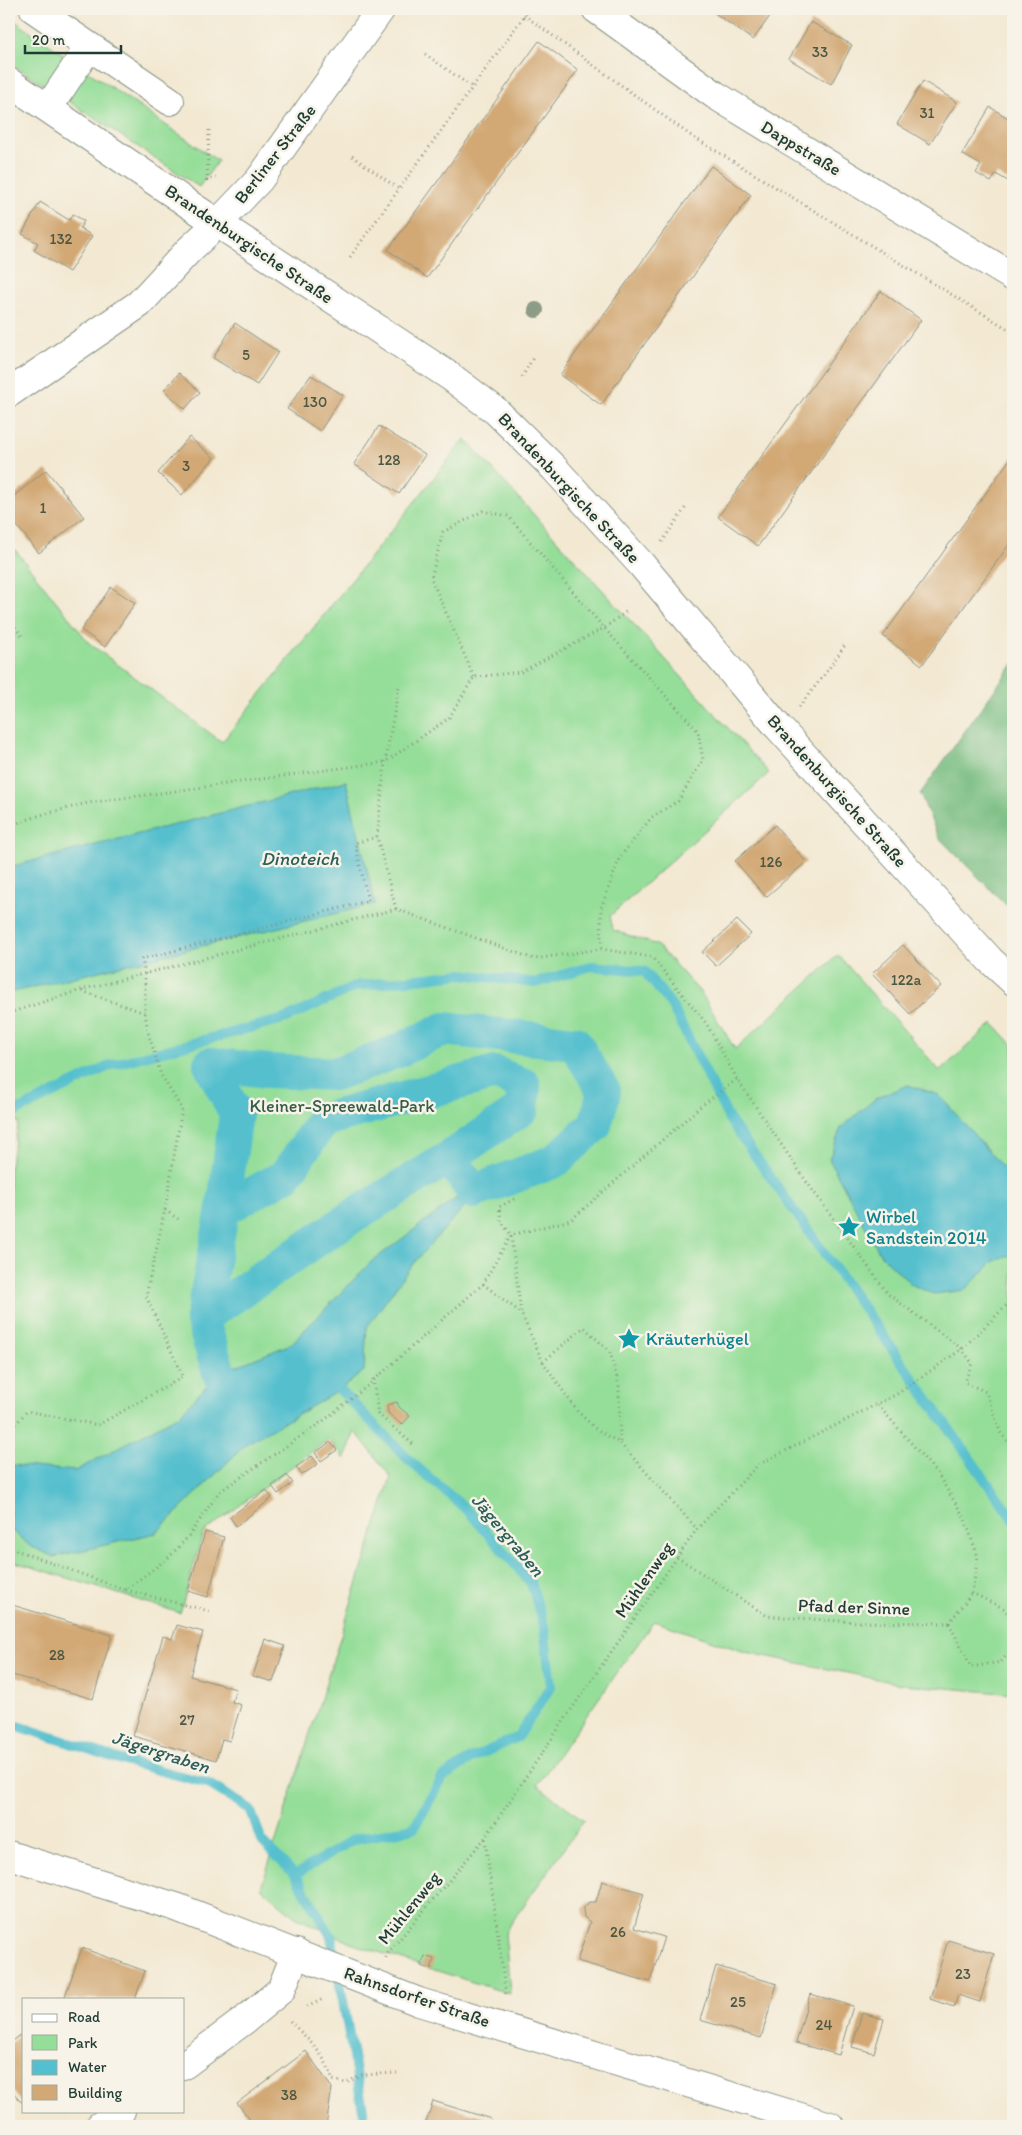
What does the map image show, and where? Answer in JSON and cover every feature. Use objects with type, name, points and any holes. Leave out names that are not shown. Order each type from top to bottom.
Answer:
[{"type":"street","points":[[34,9],[170,101]]},
{"type":"street","name":"Berliner Straße","points":[[9,393],[139,304],[189,250],[218,223],[259,180],[381,9]]},
{"type":"street","name":"Dappstraße","points":[[596,9],[715,95],[1013,276]]},
{"type":"street","points":[[48,108],[89,47]]},
{"type":"street","name":"Brandenburgische Straße","points":[[9,82],[451,377],[496,411],[561,476],[641,564],[779,728],[990,960],[1013,982]]},
{"type":"street","name":"Rahnsdorfer Straße","points":[[9,1855],[176,1907],[419,2002],[830,2126]]},
{"type":"street","points":[[185,2064],[246,2019],[281,1990],[297,1954]]},
{"type":"street","points":[[100,2126],[120,2112]]},
{"type":"path","points":[[350,257],[529,9]]},
{"type":"path","points":[[524,15],[690,135],[1013,332]]},
{"type":"path","points":[[425,54],[472,88]]},
{"type":"path","points":[[207,181],[209,130]]},
{"type":"path","points":[[352,156],[399,189]]},
{"type":"path","points":[[522,377],[534,356]]},
{"type":"path","points":[[661,543],[686,508]]},
{"type":"path","points":[[474,677],[431,578],[443,532],[483,511],[508,516],[604,628],[698,731],[703,760],[678,801],[652,817],[620,857],[601,908],[601,949]]},
{"type":"path","points":[[474,677],[521,672],[604,628],[627,611]]},
{"type":"path","points":[[9,619],[22,636]]},
{"type":"path","points":[[798,709],[845,645]]},
{"type":"path","points":[[9,826],[41,814],[88,803],[385,762],[449,718],[474,677]]},
{"type":"path","points":[[396,909],[377,838],[385,762],[399,687]]},
{"type":"path","points":[[9,1432],[27,1411],[98,1425],[183,1377],[146,1296],[166,1210],[182,1109],[161,1074],[148,1032],[145,1013],[145,974],[142,959],[368,901],[355,843],[377,838]]},
{"type":"path","points":[[9,1013],[81,990],[396,909],[534,959],[601,949],[652,957],[706,1023],[737,1079],[806,1181],[888,1294],[962,1349],[972,1363],[965,1382],[986,1392],[1001,1434],[1013,1446]]},
{"type":"path","points":[[81,990],[145,1013]]},
{"type":"path","points":[[125,1590],[167,1559],[188,1537],[219,1492],[323,1421],[364,1388],[373,1378],[483,1284],[511,1235],[571,1220],[700,1107],[737,1079]]},
{"type":"path","points":[[514,1199],[499,1207],[501,1221],[511,1235],[521,1313],[543,1362],[577,1411],[597,1430],[620,1443],[697,1529]]},
{"type":"path","points":[[166,1210],[181,1221]]},
{"type":"path","points":[[483,1284],[521,1313]]},
{"type":"path","name":"Mühlenweg","points":[[383,1966],[388,1953],[485,1838],[697,1529],[758,1465],[897,1394],[962,1349],[1013,1299]]},
{"type":"path","points":[[543,1362],[584,1327],[610,1352],[620,1386],[620,1443]]},
{"type":"path","points":[[373,1378],[378,1414],[415,1446]]},
{"type":"path","points":[[878,1404],[937,1473],[964,1517],[978,1557],[972,1592],[949,1623],[971,1667],[1001,1662],[1013,1648]]},
{"type":"path","points":[[9,1543],[13,1549],[125,1590],[209,1611]]},
{"type":"path","name":"Pfad der Sinne","points":[[677,1557],[767,1616],[856,1622],[949,1623]]},
{"type":"path","points":[[972,1592],[1005,1608],[1013,1626]]},
{"type":"path","points":[[485,1838],[510,2028]]},
{"type":"path","points":[[290,2020],[330,2069],[332,2080],[346,2083],[362,2075],[397,2073]]},
{"type":"green space","points":[[9,17],[218,161],[199,187],[9,62]]},
{"type":"green space","name":"Kleiner-Spreewald-Park","points":[[465,439],[769,773],[610,916],[613,930],[657,945],[701,993],[735,1049],[838,955],[940,1071],[993,1023],[1013,1045],[1013,1694],[901,1684],[745,1652],[654,1621],[537,1785],[584,1820],[505,1932],[510,1994],[356,1945],[295,1917],[261,1888],[391,1477],[355,1431],[345,1459],[329,1439],[203,1533],[180,1613],[9,1560],[9,1169],[19,1122],[9,1121],[9,542],[90,644],[222,742]]},
{"type":"green space","points":[[1013,664],[1013,912],[939,838],[920,794]]},
{"type":"water","name":"Dinoteich","points":[[346,781],[375,904],[9,993],[9,867]]},
{"type":"water","points":[[908,1085],[939,1095],[1013,1179],[1013,1255],[994,1261],[965,1290],[934,1294],[912,1285],[880,1254],[829,1159],[841,1128],[876,1098]]},
{"type":"water","points":[[470,1188],[475,1195],[411,1266],[367,1327],[364,1371],[340,1390],[246,1444],[156,1533],[54,1557],[30,1546],[10,1529],[9,1476],[13,1465],[75,1471],[179,1415],[219,1373],[291,1344],[371,1262]]},
{"type":"building","points":[[709,9],[775,9],[753,40]]},
{"type":"building","points":[[811,22],[852,45],[831,84],[789,59]]},
{"type":"building","points":[[539,41],[578,70],[427,278],[388,250]]},
{"type":"building","points":[[923,81],[957,102],[930,144],[897,124]]},
{"type":"building","points":[[990,107],[1013,121],[1013,184],[996,174],[991,182],[976,173],[981,165],[962,154]]},
{"type":"building","points":[[711,166],[751,195],[601,405],[560,375]]},
{"type":"building","points":[[40,202],[69,220],[73,214],[84,221],[80,228],[92,236],[69,272],[34,250],[38,243],[22,234]]},
{"type":"building","points":[[881,291],[921,320],[758,546],[718,517]]},
{"type":"building","points":[[235,323],[278,352],[257,385],[213,358]]},
{"type":"building","points":[[179,373],[200,392],[185,409],[164,390]]},
{"type":"building","points":[[311,375],[343,395],[320,431],[287,409]]},
{"type":"building","points":[[379,426],[425,455],[399,494],[354,464]]},
{"type":"building","points":[[189,437],[214,458],[182,495],[158,473]]},
{"type":"building","points":[[1013,455],[1013,539],[922,665],[883,636]]},
{"type":"building","points":[[46,470],[84,517],[39,553],[9,516],[9,500]]},
{"type":"building","points":[[111,587],[135,603],[105,647],[81,630]]},
{"type":"building","points":[[775,825],[806,862],[766,897],[735,861]]},
{"type":"building","points":[[737,920],[751,934],[716,966],[702,952]]},
{"type":"building","points":[[903,945],[941,986],[910,1014],[872,974]]},
{"type":"building","points":[[397,1402],[399,1407],[410,1416],[402,1425],[388,1413],[387,1405]]},
{"type":"building","points":[[330,1442],[337,1450],[321,1461],[315,1453]]},
{"type":"building","points":[[312,1456],[318,1464],[302,1475],[296,1467]]},
{"type":"building","points":[[287,1475],[293,1483],[278,1494],[272,1486]]},
{"type":"building","points":[[266,1490],[272,1498],[236,1526],[230,1517]]},
{"type":"building","points":[[205,1532],[224,1537],[208,1597],[188,1591]]},
{"type":"building","points":[[9,1604],[112,1635],[93,1699],[9,1674]]},
{"type":"building","points":[[177,1625],[203,1632],[190,1676],[236,1689],[232,1702],[241,1705],[230,1741],[222,1739],[216,1760],[133,1736],[163,1636],[172,1639]]},
{"type":"building","points":[[265,1639],[285,1646],[273,1682],[253,1676]]},
{"type":"building","points":[[602,1881],[644,1893],[634,1928],[664,1937],[650,1982],[577,1961],[590,1922],[584,1917],[583,1909],[589,1902],[596,1902]]},
{"type":"building","points":[[948,1940],[994,1954],[980,2002],[958,1995],[954,2007],[930,1999]]},
{"type":"building","points":[[82,1948],[145,1971],[135,1998],[64,1998]]},
{"type":"building","points":[[425,1956],[434,1959],[431,1969],[421,1966]]},
{"type":"building","points":[[716,1966],[777,1984],[761,2038],[700,2020]]},
{"type":"building","points":[[810,1994],[853,2006],[839,2055],[796,2043]]},
{"type":"building","points":[[862,2013],[884,2019],[874,2053],[852,2047]]},
{"type":"building","points":[[22,2034],[22,2103],[9,2087],[9,2044]]},
{"type":"building","points":[[306,2051],[332,2088],[326,2126],[255,2126],[237,2103]]},
{"type":"building","points":[[433,2101],[491,2119],[489,2126],[425,2126]]},
{"type":"waterway","points":[[9,1112],[15,1112],[111,1065],[287,1018],[356,986],[460,974],[536,983],[591,966],[644,971],[671,1004],[729,1119],[1013,1519]]},
{"type":"waterway","points":[[219,1373],[202,1318],[223,1210],[236,1114],[210,1064],[268,1071],[335,1074],[398,1051],[444,1029],[575,1043],[604,1092],[595,1125],[555,1161],[473,1192],[450,1157]]},
{"type":"waterway","points":[[202,1318],[345,1221],[450,1157],[522,1109],[524,1085],[495,1073],[323,1120],[286,1175],[223,1210]]},
{"type":"waterway","name":"Jägergraben","points":[[340,1390],[410,1461],[468,1511],[531,1583],[544,1627],[551,1686],[518,1737],[472,1758],[442,1778],[414,1828],[354,1839],[295,1875],[331,1936],[366,2126]]},
{"type":"waterway","name":"Jägergraben","points":[[9,1723],[128,1762],[207,1783],[250,1809],[262,1841],[295,1875]]},
{"type":"place","name":"Wirbel Sandstein 2014","points":[[849,1227]]},
{"type":"place","name":"Kräuterhügel","points":[[629,1339]]}]
